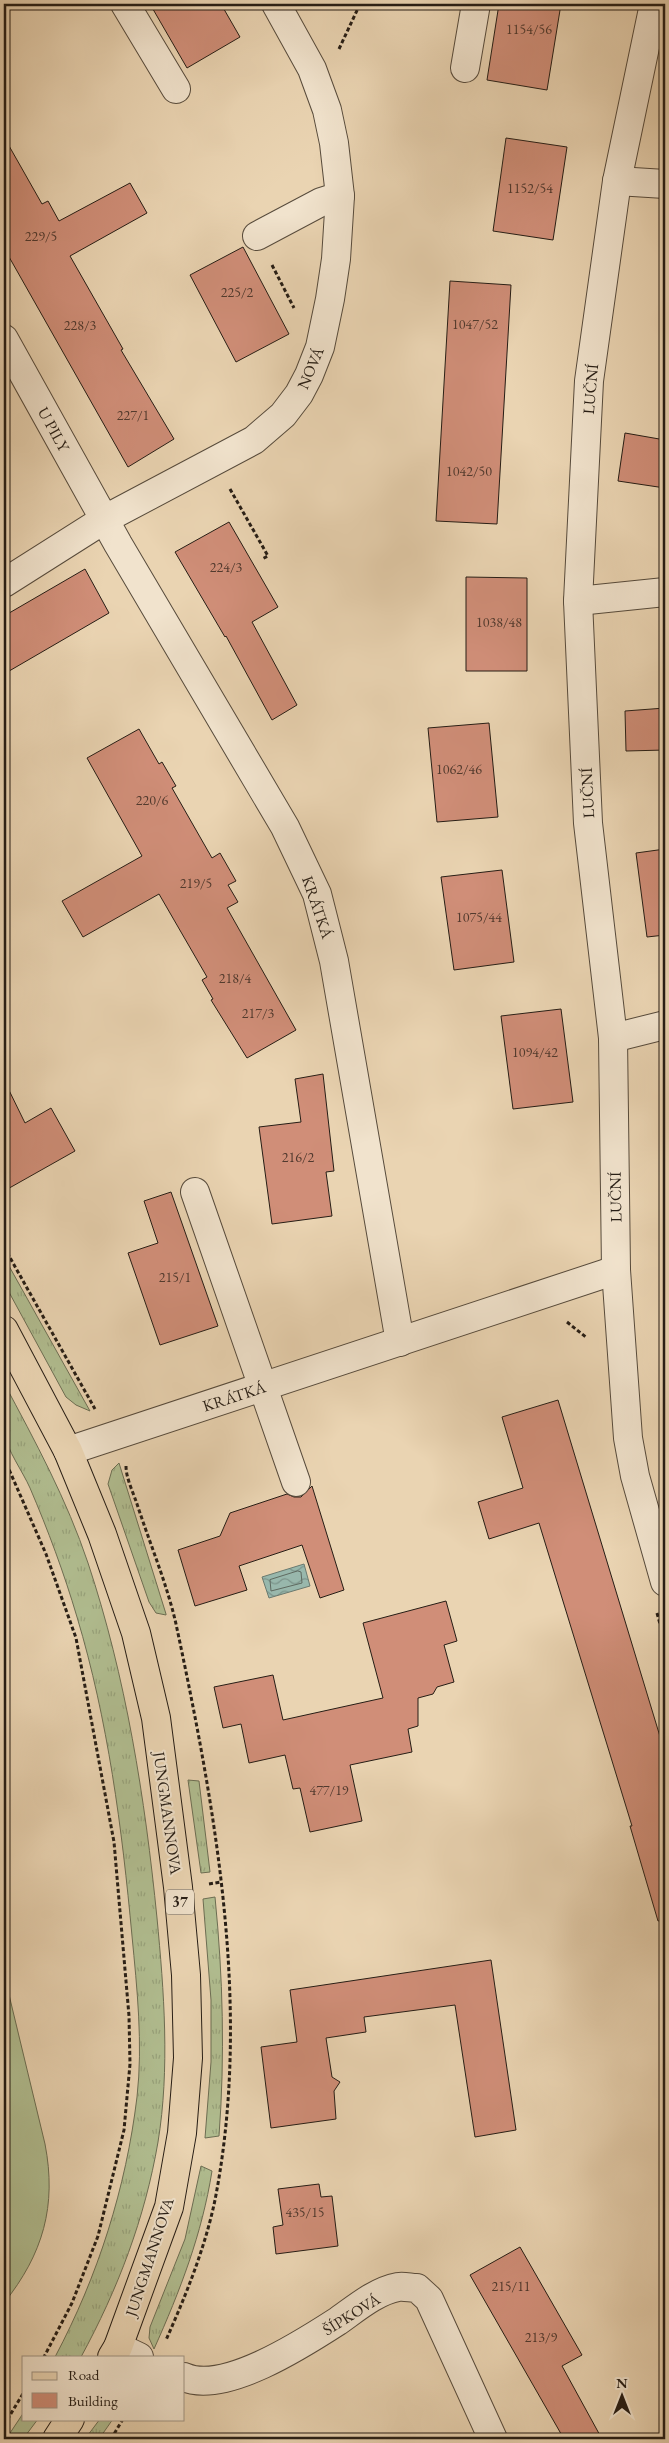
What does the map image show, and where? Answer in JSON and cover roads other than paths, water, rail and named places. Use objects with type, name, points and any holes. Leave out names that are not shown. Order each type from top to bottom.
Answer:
[{"type":"main road","name":"37","points":[[4,1330],[68,1451]]},
{"type":"main road","name":"JUNGMANNOVA","points":[[68,1451],[102,1534],[136,1633],[156,1718],[178,1887],[186,1975],[188,2058],[182,2133],[169,2207],[123,2354]]},
{"type":"main road","points":[[57,2439],[69,2420]]},
{"type":"street","points":[[125,4],[176,89]]},
{"type":"street","name":"NOVÁ","points":[[4,583],[105,520],[254,440],[283,415],[299,394],[309,375],[322,337],[336,259],[340,196],[334,143],[327,110],[312,69],[276,4]]},
{"type":"street","points":[[465,68],[476,4]]},
{"type":"street","name":"LUČNÍ","points":[[654,4],[617,181],[589,381],[578,601],[588,823],[613,1038],[616,1270],[628,1438],[635,1476],[664,1571]]},
{"type":"street","points":[[617,181],[665,184]]},
{"type":"street","points":[[257,236],[321,202],[340,196]]},
{"type":"street","name":"U PILY","points":[[4,339],[105,520]]},
{"type":"street","name":"KRÁTKÁ","points":[[105,520],[285,827],[318,894],[334,961],[400,1342]]},
{"type":"street","points":[[578,601],[665,592]]},
{"type":"street","points":[[613,1038],[665,1025]]},
{"type":"street","points":[[195,1192],[296,1482]]},
{"type":"street","name":"KRÁTKÁ","points":[[68,1451],[616,1270]]},
{"type":"street","name":"ŠÍPKOVÁ","points":[[185,2377],[214,2381],[235,2376],[306,2342],[370,2299],[398,2287],[417,2288],[429,2299],[493,2439]]},
{"type":"water","points":[[304,1564],[310,1586],[269,1598],[262,1577]]}]
